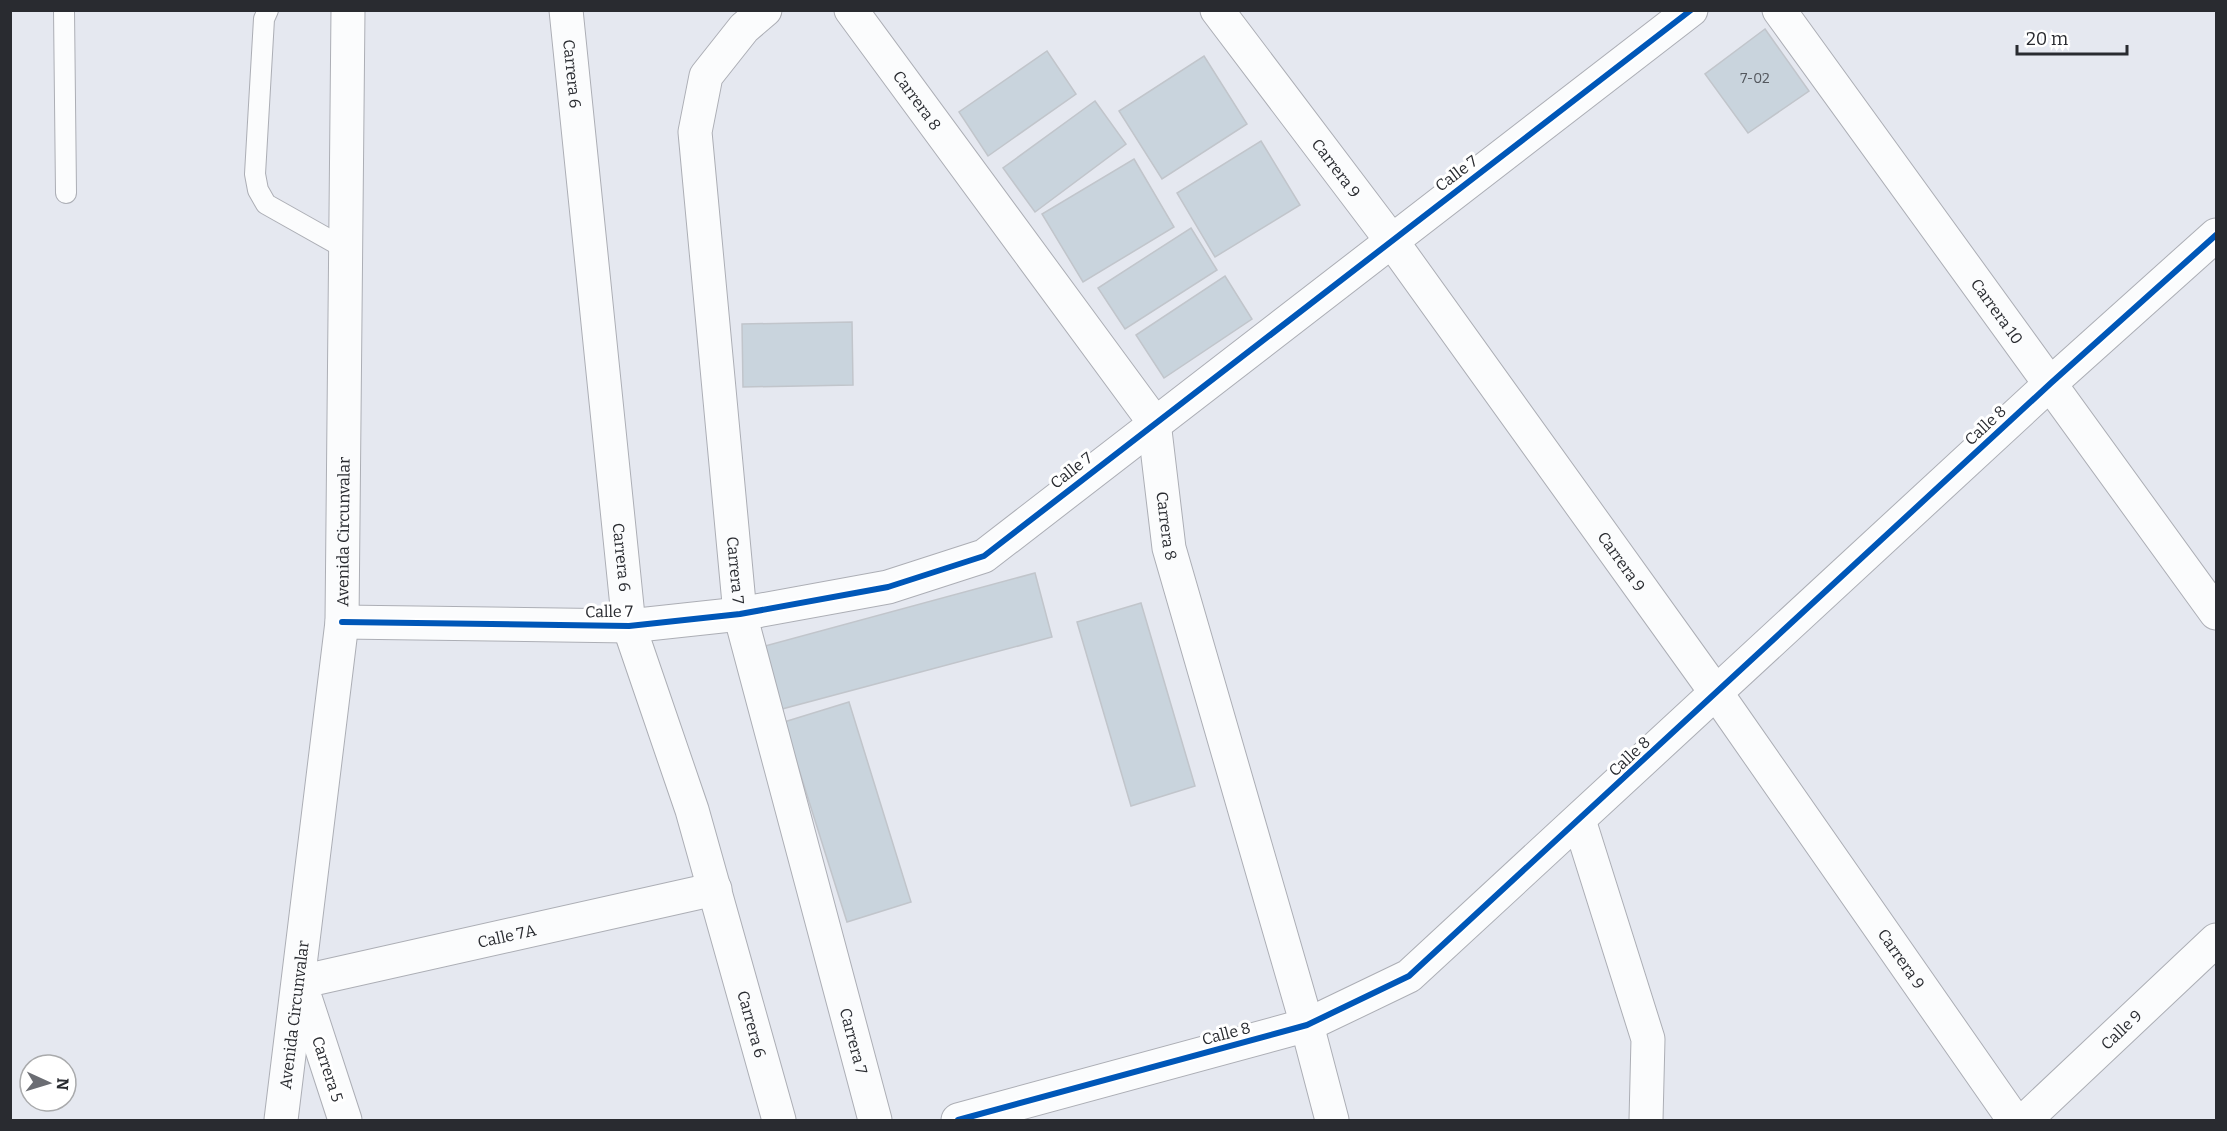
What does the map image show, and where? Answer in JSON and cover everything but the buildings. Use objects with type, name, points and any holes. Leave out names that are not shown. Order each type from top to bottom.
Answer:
[{"type":"street","name":"Avenida Circunvalar","points":[[281,1120],[300,982],[342,622],[348,10]]},
{"type":"street","name":"Carrera 6","points":[[566,10],[629,626],[692,810],[779,1120]]},
{"type":"street","name":"Carrera 7","points":[[765,10],[744,28],[706,76],[695,132],[740,614],[875,1120]]},
{"type":"street","name":"Carrera 8","points":[[851,10],[1154,422],[1169,548],[1307,1025],[1332,1120]]},
{"type":"street","name":"Carrera 9","points":[[1217,10],[1391,240],[1716,694],[2014,1120]]},
{"type":"street","name":"Calle 7","points":[[342,622],[629,626],[740,614],[888,587],[984,556],[1154,422],[1691,10]]},
{"type":"street","name":"Carrera 10","points":[[1779,10],[2217,613]]},
{"type":"street","name":"Calle 8","points":[[958,1120],[1307,1025],[1409,976],[2051,383],[2217,235]]},
{"type":"street","points":[[1579,820],[1648,1039],[1646,1120]]},
{"type":"street","name":"Calle 7A","points":[[300,982],[715,889]]},
{"type":"street","name":"Calle 9","points":[[2025,1120],[2217,940]]},
{"type":"street","name":"Carrera 5","points":[[300,982],[345,1120]]},
{"type":"lane","points":[[64,10],[66,193]]},
{"type":"lane","points":[[268,10],[264,19],[255,174],[258,190],[266,204],[346,249]]},
{"type":"cycle path","points":[[342,622],[629,626],[740,614],[888,587],[984,556],[1691,10]]},
{"type":"cycle path","points":[[958,1120],[1307,1025],[1409,976],[2051,383],[2216,235]]}]
